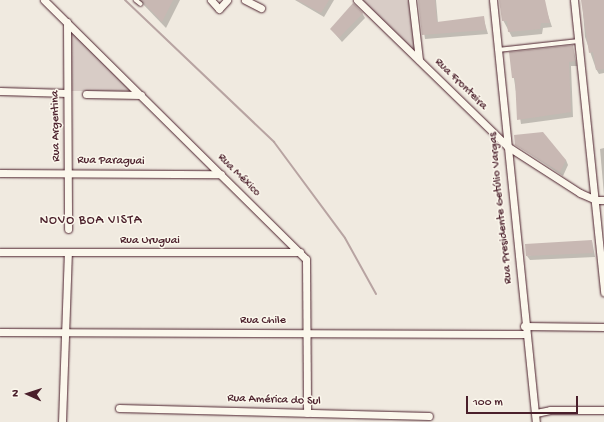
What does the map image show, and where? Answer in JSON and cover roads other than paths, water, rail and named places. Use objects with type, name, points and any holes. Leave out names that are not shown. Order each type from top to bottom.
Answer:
[{"type":"street","name":"Rua México","points":[[44,0],[300,252],[309,272],[307,413]]},
{"type":"street","points":[[211,0],[219,9],[227,0]]},
{"type":"street","points":[[245,0],[261,8]]},
{"type":"street","name":"Rua Fronteira","points":[[357,0],[507,146],[596,200]]},
{"type":"street","points":[[412,0],[419,60]]},
{"type":"street","name":"Rua Presidente Getúlio Vargas","points":[[493,0],[524,326],[536,413],[535,422]]},
{"type":"street","points":[[574,0],[596,200],[604,292]]},
{"type":"street","name":"Rua Argentina","points":[[67,22],[68,229]]},
{"type":"street","points":[[0,91],[67,93]]},
{"type":"street","points":[[86,94],[141,95]]},
{"type":"street","name":"Rua Paraguai","points":[[0,173],[221,174]]},
{"type":"street","points":[[596,200],[604,200]]},
{"type":"street","name":"Rua Uruguai","points":[[0,252],[300,252]]},
{"type":"street","points":[[62,422],[68,253]]},
{"type":"street","points":[[524,326],[604,327]]},
{"type":"street","name":"Rua Chile","points":[[0,332],[525,334]]},
{"type":"street","name":"Rua América do Sul","points":[[119,408],[429,416]]},
{"type":"street","points":[[536,413],[550,410],[604,410]]},
{"type":"lane","points":[[136,0],[141,4]]},
{"type":"lane","points":[[498,50],[578,41]]},
{"type":"waterway","points":[[125,0],[274,142],[345,238],[376,294]]},
{"type":"district","name":"NOVO BOA VISTA","points":[[91,221]]}]
